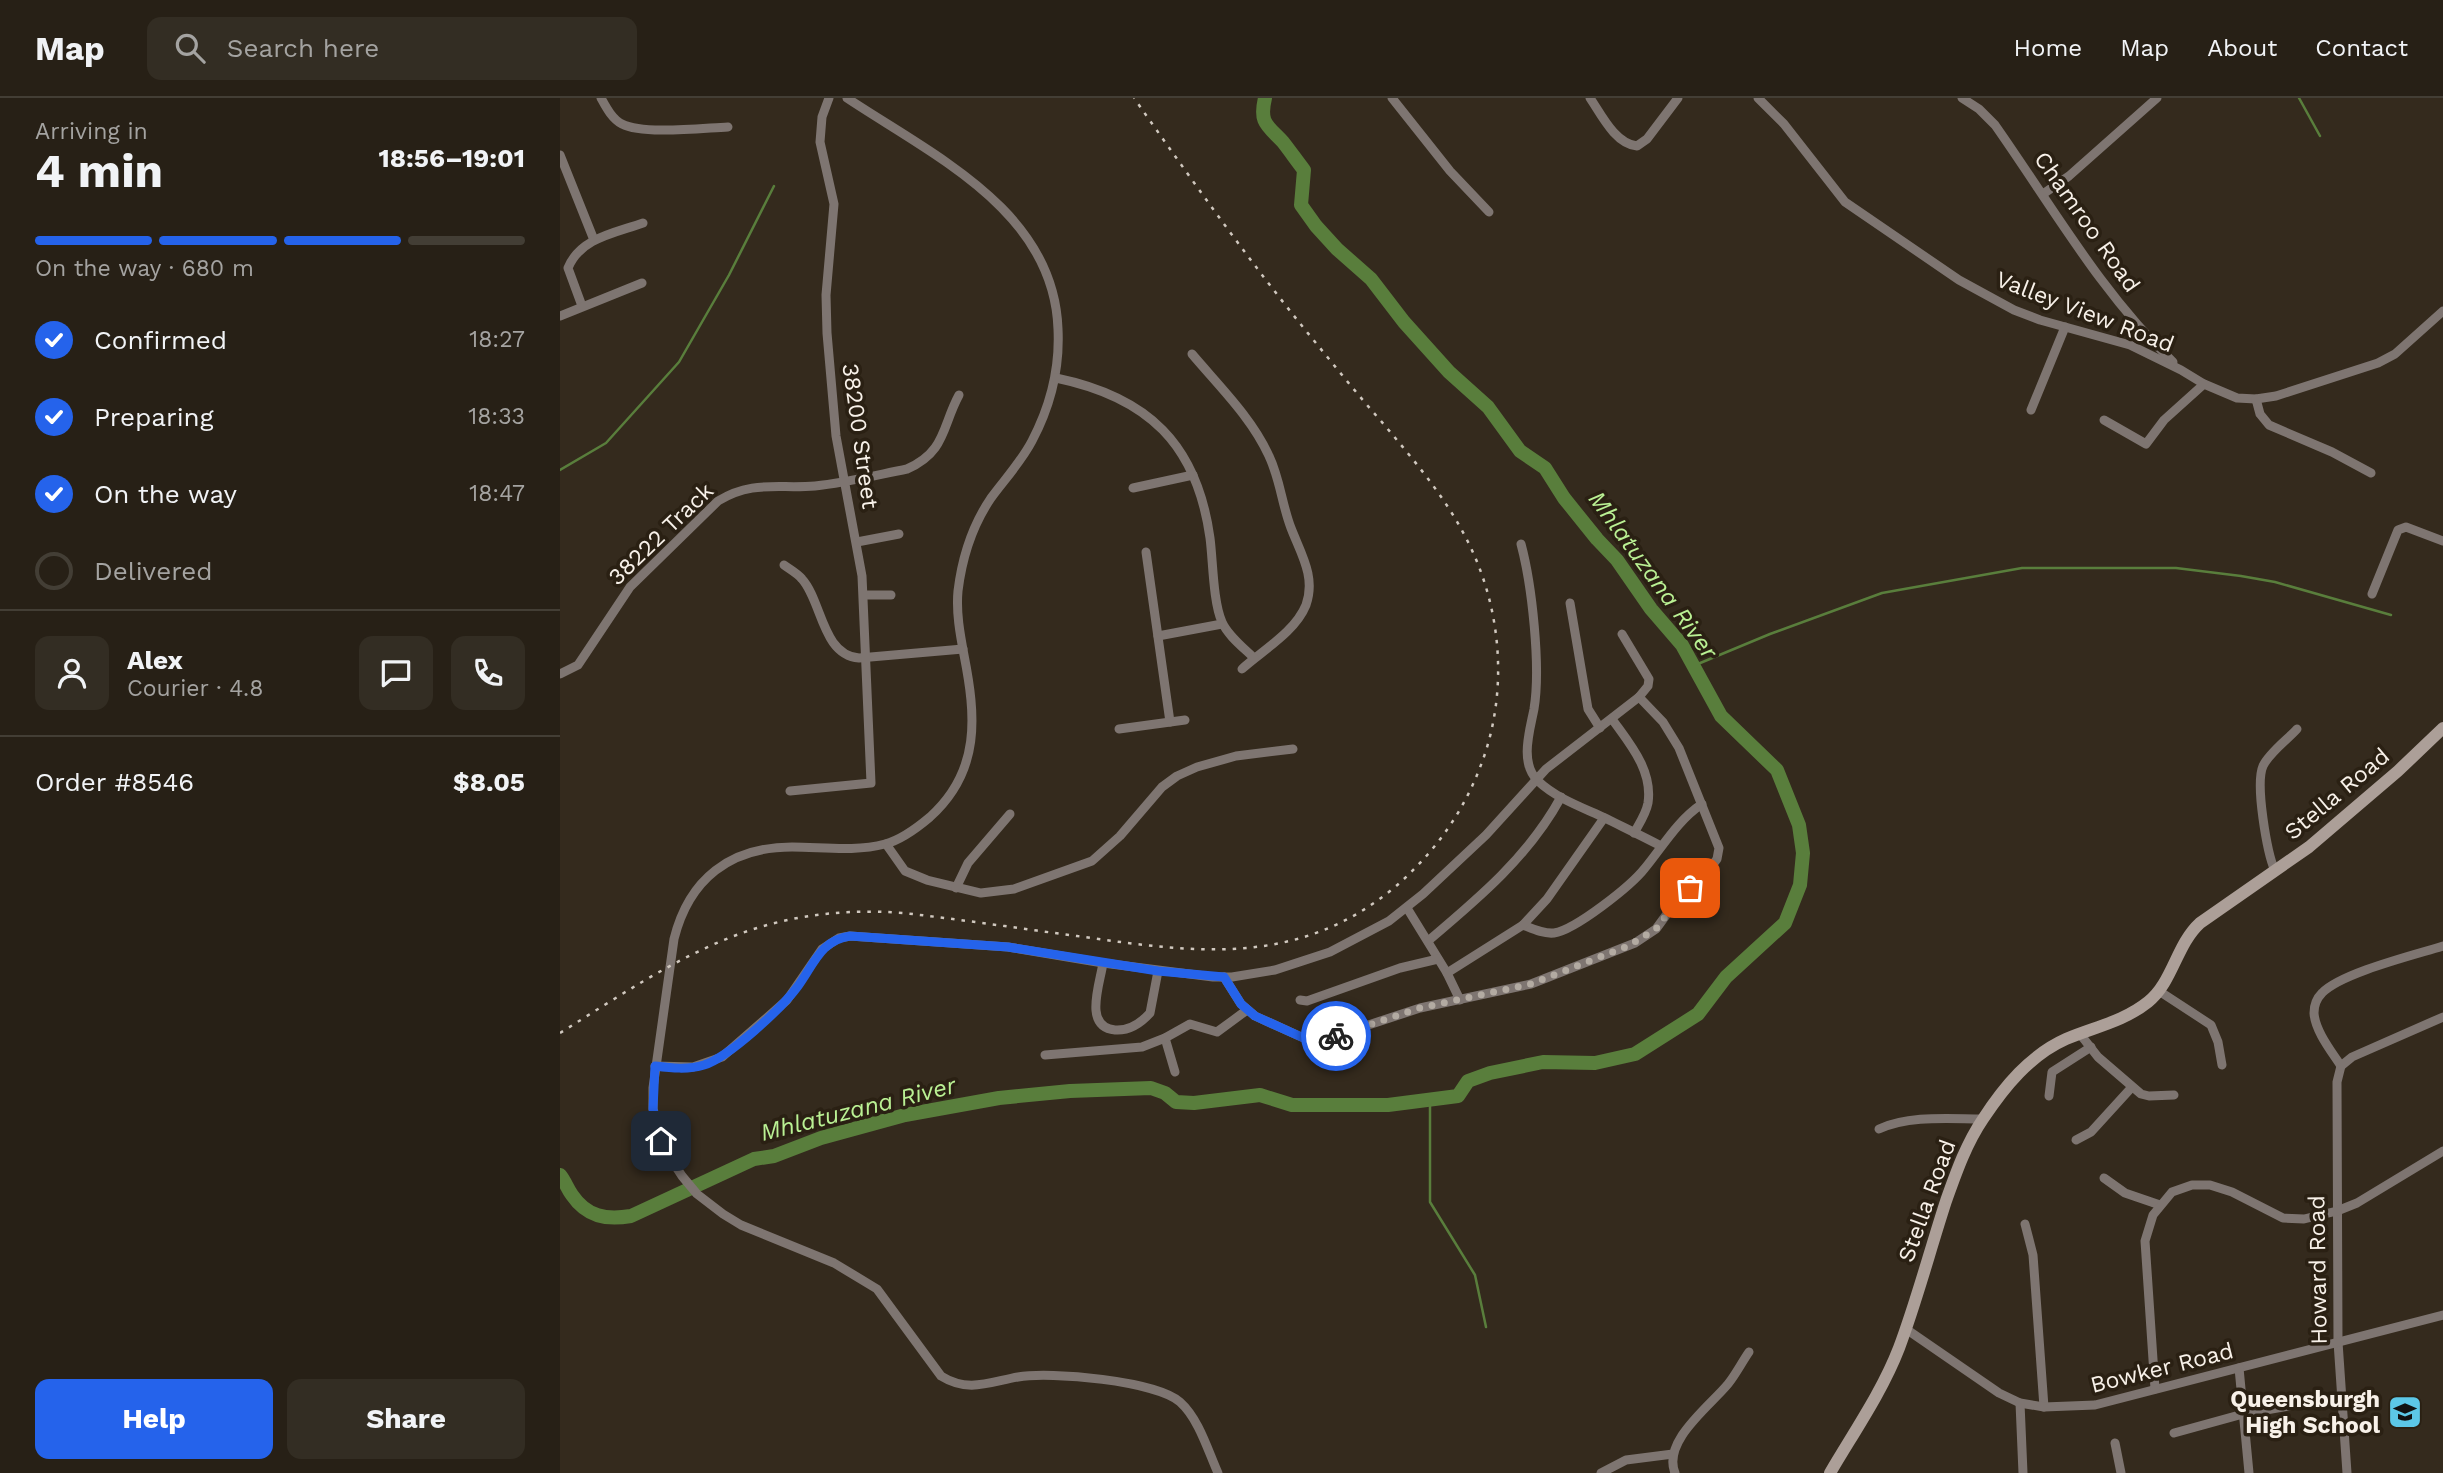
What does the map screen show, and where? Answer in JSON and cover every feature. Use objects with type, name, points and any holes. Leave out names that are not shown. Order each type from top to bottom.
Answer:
[{"type":"main road","name":"Stella Road","points":[[1830,1473],[1882,1385],[1906,1329],[1955,1175],[1983,1118],[2003,1092],[2032,1061],[2057,1043],[2107,1025],[2133,1013],[2148,1002],[2159,991],[2193,930],[2210,915],[2275,871],[2437,742],[2443,728]]},
{"type":"street","points":[[601,98],[614,118],[625,125],[663,129],[728,127]]},
{"type":"street","name":"38200 Street","points":[[790,791],[871,783],[864,595],[833,408],[827,333],[826,295],[834,204],[820,142],[822,117],[829,98]]},
{"type":"street","points":[[848,98],[956,170],[994,199],[1018,223],[1043,264],[1055,303],[1059,343],[1056,378],[1049,406],[1030,444],[989,501],[971,535],[962,564],[957,598],[973,706],[971,746],[963,771],[941,806],[914,829],[886,844],[845,848],[771,848],[737,857],[718,869],[697,888],[679,919],[674,939],[655,1066],[653,1109],[661,1141],[682,1177],[704,1200],[741,1225],[834,1263],[877,1289],[941,1376],[954,1384],[975,1386],[1037,1374],[1130,1384],[1169,1395],[1187,1409],[1218,1473]]},
{"type":"street","points":[[1392,98],[1450,171],[1489,212]]},
{"type":"street","points":[[1590,98],[1614,132],[1630,145],[1637,146],[1647,139],[1678,98]]},
{"type":"street","name":"Valley View Road","points":[[1758,98],[1784,124],[1845,202],[1987,297],[2027,316],[2130,345],[2204,384],[2237,398],[2276,396],[2378,363],[2395,354],[2443,311]]},
{"type":"street","name":"Chamroo Road","points":[[1962,98],[1979,109],[1995,125],[2097,276],[2146,335],[2181,370]]},
{"type":"street","points":[[2043,194],[2068,176],[2157,98]]},
{"type":"street","points":[[560,155],[594,240]]},
{"type":"street","points":[[582,306],[568,268],[573,254],[594,240],[643,223]]},
{"type":"street","points":[[560,316],[642,283]]},
{"type":"street","points":[[2031,410],[2065,327]]},
{"type":"street","points":[[1192,354],[1242,414],[1269,457],[1291,529],[1309,572],[1308,596],[1299,617],[1242,669]]},
{"type":"street","points":[[1056,378],[1119,397],[1141,410],[1167,433],[1193,475],[1205,508],[1222,624],[1254,658]]},
{"type":"street","points":[[2104,420],[2146,444],[2164,420],[2204,384]]},
{"type":"street","name":"38222 Track","points":[[560,674],[579,665],[631,587],[718,501],[735,491],[751,487],[805,486],[915,465],[942,439],[959,395]]},
{"type":"street","points":[[2256,399],[2260,414],[2269,425],[2332,452],[2371,473]]},
{"type":"street","points":[[1133,488],[1193,475]]},
{"type":"street","points":[[2372,594],[2398,530],[2406,527],[2443,541]]},
{"type":"street","points":[[857,542],[899,534]]},
{"type":"street","points":[[1521,544],[1528,572],[1535,697],[1527,741],[1529,760],[1536,779],[1561,797],[1661,846]]},
{"type":"street","points":[[1146,552],[1170,722]]},
{"type":"street","points":[[784,565],[806,584],[830,636],[841,652],[852,657],[865,657],[963,649]]},
{"type":"street","points":[[864,595],[891,595]]},
{"type":"street","points":[[1570,603],[1588,709],[1600,728]]},
{"type":"street","points":[[1158,636],[1222,624]]},
{"type":"street","points":[[655,1066],[692,1068],[722,1057],[787,1000],[822,948],[839,937],[867,936],[989,945],[1158,971],[1224,977],[1281,969],[1330,952],[1369,933],[1407,908],[1486,835],[1536,779],[1560,757],[1639,697],[1650,679],[1622,634]]},
{"type":"street","points":[[1224,977],[1247,1010],[1255,1016],[1296,1036],[1313,1041],[1361,1029],[1420,1008],[1531,984],[1635,943],[1656,929],[1680,897],[1707,871],[1719,853],[1717,836],[1671,733],[1639,697]]},
{"type":"street","points":[[1119,729],[1185,719]]},
{"type":"street","points":[[1612,719],[1633,748],[1645,773],[1647,805],[1634,833]]},
{"type":"street","points":[[2275,871],[2270,860],[2266,836],[2261,774],[2265,763],[2297,729]]},
{"type":"street","points":[[886,844],[905,870],[927,880],[981,893],[995,893],[1026,886],[1062,870],[1085,865],[1119,836],[1162,787],[1177,776],[1197,766],[1236,756],[1293,749]]},
{"type":"street","points":[[1428,941],[1514,863],[1534,839],[1561,797]]},
{"type":"street","points":[[1523,925],[1547,933],[1569,927],[1623,890],[1646,867],[1690,813],[1702,804]]},
{"type":"street","points":[[956,888],[968,863],[1010,814]]},
{"type":"street","points":[[1447,973],[1523,925],[1547,899],[1604,818]]},
{"type":"street","points":[[1690,888],[1705,904],[1713,906]]},
{"type":"street","points":[[1407,908],[1447,973],[1460,1000]]},
{"type":"street","points":[[2443,946],[2392,961],[2342,981],[2322,993],[2316,1004],[2315,1018],[2341,1066],[2352,1057],[2443,1017]]},
{"type":"street","points":[[1300,1000],[1307,1001],[1400,968],[1438,959]]},
{"type":"street","points":[[1103,963],[1096,1013],[1100,1024],[1108,1029],[1126,1030],[1147,1017],[1153,1004],[1158,971]]},
{"type":"street","points":[[2159,991],[2211,1025],[2218,1042],[2222,1065]]},
{"type":"street","points":[[1045,1055],[1142,1047],[1190,1024],[1217,1032],[1247,1010]]},
{"type":"street","points":[[2080,1034],[2098,1057],[2144,1096],[2174,1095]]},
{"type":"street","points":[[1165,1038],[1175,1072]]},
{"type":"street","points":[[2049,1096],[2052,1072],[2091,1047]]},
{"type":"street","name":"Howard Road","points":[[2341,1066],[2337,1082],[2338,1342],[2347,1473]]},
{"type":"street","points":[[2076,1140],[2091,1132],[2132,1087]]},
{"type":"street","points":[[1879,1129],[1892,1123],[1909,1121],[1983,1118]]},
{"type":"street","points":[[2155,1389],[2145,1241],[2149,1223],[2172,1192],[2192,1185],[2221,1187],[2283,1217],[2304,1219],[2337,1211],[2364,1199],[2443,1151]]},
{"type":"street","points":[[2104,1178],[2125,1193],[2160,1205]]},
{"type":"street","points":[[2025,1224],[2033,1255],[2044,1407]]},
{"type":"street","name":"Bowker Road","points":[[1906,1329],[1999,1393],[2020,1403],[2044,1407],[2085,1407],[2443,1315]]},
{"type":"street","points":[[1675,1473],[1673,1454],[1695,1418],[1728,1383],[1749,1352]]},
{"type":"street","points":[[2239,1368],[2249,1473]]},
{"type":"street","points":[[2174,1433],[2243,1414],[2311,1402]]},
{"type":"street","points":[[2020,1403],[2022,1473]]},
{"type":"street","points":[[2115,1443],[2121,1473]]},
{"type":"street","points":[[1601,1473],[1626,1460],[1673,1454]]},
{"type":"waterway","name":"Mhlatuzana River","points":[[560,1175],[584,1208],[605,1217],[622,1217],[631,1216],[754,1159],[774,1156],[821,1138],[905,1115],[999,1098],[1070,1091],[1151,1088],[1165,1093],[1176,1102],[1194,1103],[1260,1095],[1292,1105],[1388,1105],[1458,1096],[1468,1081],[1490,1073],[1543,1062],[1595,1063],[1635,1054],[1698,1014],[1726,977],[1785,923],[1800,885],[1803,853],[1799,825],[1777,770],[1721,716],[1682,645],[1651,609],[1617,560],[1564,498],[1545,468],[1520,451],[1488,407],[1449,372],[1404,322],[1371,279],[1316,226],[1301,205],[1304,170],[1266,123],[1263,113],[1265,98]]},
{"type":"waterway","points":[[2299,98],[2320,136]]},
{"type":"waterway","points":[[560,470],[606,443],[679,362],[729,275],[774,186]]},
{"type":"waterway","points":[[1693,666],[1770,634],[1882,593],[2022,568],[2176,568],[2241,576],[2275,582],[2391,615]]},
{"type":"waterway","points":[[1430,1101],[1430,1202],[1475,1275],[1486,1327]]},
{"type":"railway","points":[[560,1033],[643,981],[721,941],[762,927],[805,917],[852,912],[904,913],[1167,947],[1246,948],[1284,942],[1322,931],[1359,913],[1395,887],[1421,862],[1454,819],[1472,787],[1489,742],[1498,683],[1494,623],[1478,565],[1457,522],[1427,477],[1265,279],[1134,98]]},
{"type":"way so far","points":[[1336,1036],[1420,1008],[1531,984],[1628,946],[1656,929],[1690,888]]},
{"type":"place","name":"Queensburgh High School","points":[[2405,1412]]},
{"type":"route","points":[[661,1141],[653,1109],[655,1066],[692,1068],[722,1057],[787,1000],[799,986],[822,948],[839,937],[867,936],[1008,947],[1158,971],[1224,977],[1241,1004],[1255,1016],[1308,1040],[1336,1036]]}]
